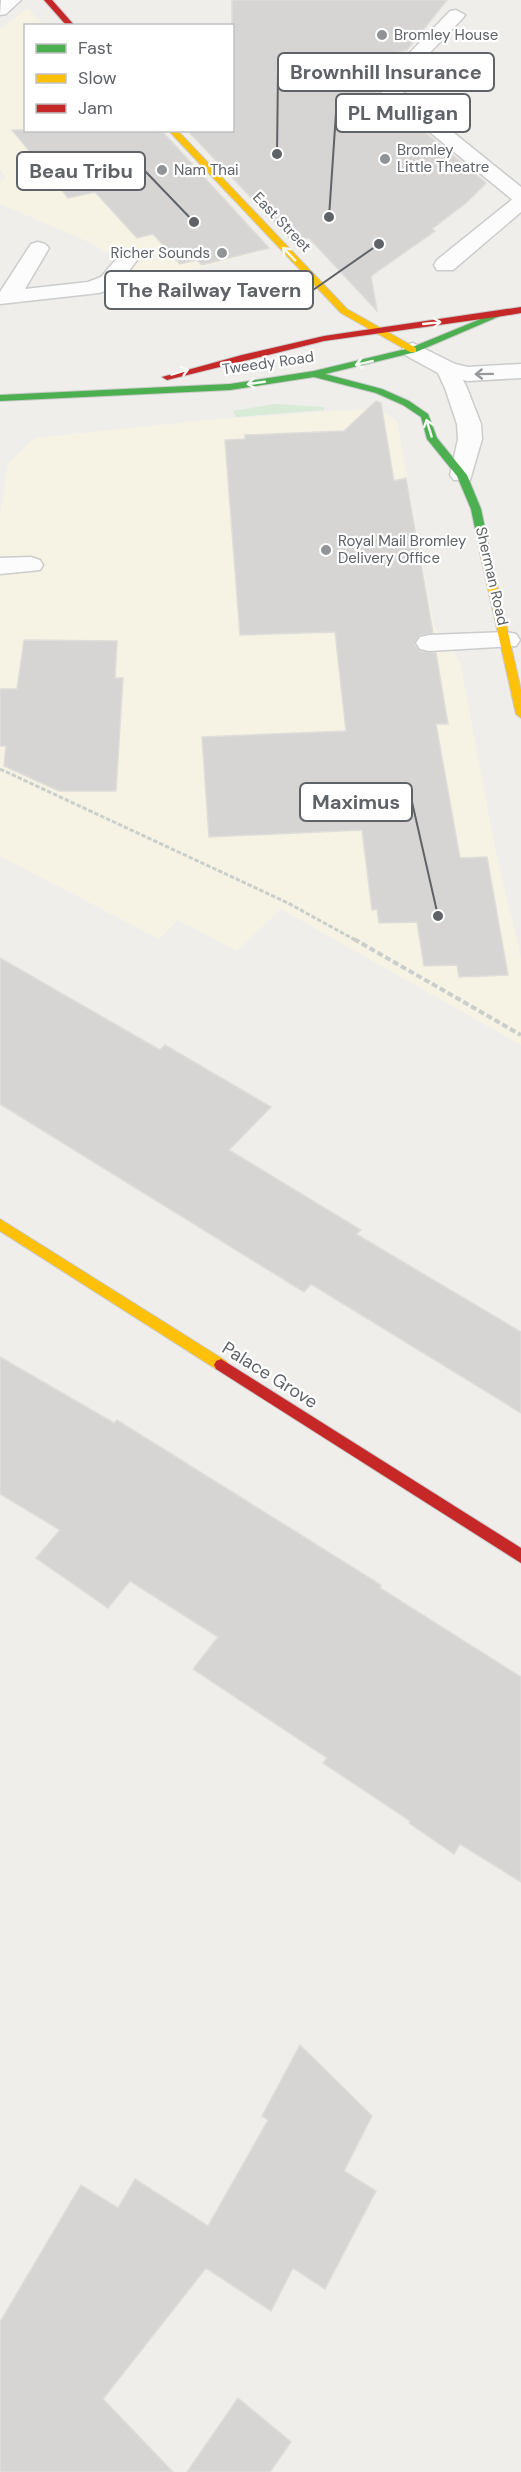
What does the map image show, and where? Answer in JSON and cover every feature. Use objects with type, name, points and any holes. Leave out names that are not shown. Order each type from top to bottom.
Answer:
[{"type":"street","points":[[0,10],[12,0]]},
{"type":"street","points":[[48,0],[70,24]]},
{"type":"street","points":[[456,15],[386,88],[521,196]]},
{"type":"street","name":"East Street","points":[[174,132],[344,311],[374,330]]},
{"type":"street","points":[[445,265],[521,202]]},
{"type":"street","points":[[4,297],[38,248]]},
{"type":"street","points":[[4,297],[92,288],[109,282],[126,260]]},
{"type":"street","name":"Tweedy Road","points":[[124,390],[225,360],[374,330],[496,316],[521,310]]},
{"type":"street","name":"Tweedy Road","points":[[0,398],[124,390],[230,387],[314,374],[413,350],[496,316]]},
{"type":"street","points":[[374,330],[447,369],[468,374],[521,371]]},
{"type":"street","points":[[447,369],[469,424],[470,439],[462,475]]},
{"type":"street","name":"Sherman Road","points":[[314,374],[379,391],[425,416],[432,439],[441,453],[462,475],[476,509],[507,640],[521,714]]},
{"type":"street","points":[[0,566],[31,565]]},
{"type":"street","points":[[429,644],[507,640]]},
{"type":"street","name":"Palace Grove","points":[[0,1224],[521,1556]]},
{"type":"path","points":[[0,769],[288,903],[409,969],[521,1035]]},
{"type":"shaded area","points":[[27,8],[43,24],[24,24],[24,132],[145,132],[260,252],[118,289],[113,285],[127,262],[80,238],[0,204],[0,183],[6,177],[0,169],[0,30]]},
{"type":"shaded area","points":[[366,409],[385,413],[397,421],[434,626],[460,661],[495,848],[521,958],[521,1045],[281,909],[237,951],[178,920],[159,939],[0,856],[0,517],[8,463],[35,438],[207,420]]},
{"type":"green space","points":[[274,404],[324,407],[324,410],[236,417],[233,411]]},
{"type":"building","points":[[232,0],[447,0],[407,50],[342,63],[486,183],[466,203],[432,229],[435,231],[371,276],[377,311],[309,238],[293,242],[189,132],[234,132],[234,24],[232,24]]},
{"type":"building","points":[[12,130],[24,130],[24,132],[163,132],[269,248],[202,265],[197,260],[180,264],[153,234],[137,238],[95,192],[68,198]]},
{"type":"building","points":[[376,401],[381,403],[394,481],[406,478],[433,633],[420,635],[414,644],[420,651],[436,653],[448,724],[436,724],[460,858],[487,857],[508,975],[459,977],[457,965],[424,966],[417,922],[379,923],[377,909],[372,910],[362,830],[209,837],[202,737],[346,731],[335,632],[240,635],[225,440],[245,439],[245,435],[344,431]]},
{"type":"building","points":[[24,640],[117,641],[115,678],[123,678],[116,791],[59,791],[4,766],[6,746],[0,746],[0,689],[17,689]]},
{"type":"building","points":[[0,958],[160,1050],[165,1045],[271,1107],[229,1150],[361,1230],[356,1234],[521,1332],[521,1413],[311,1284],[304,1292],[0,1104]]},
{"type":"building","points":[[0,1357],[114,1423],[117,1420],[381,1585],[380,1588],[521,1677],[521,1882],[460,1844],[454,1854],[409,1823],[410,1821],[323,1763],[327,1758],[193,1669],[218,1637],[130,1581],[108,1608],[36,1558],[60,1530],[0,1494]]},
{"type":"building","points":[[300,2045],[372,2116],[344,2171],[376,2191],[325,2289],[293,2268],[271,2311],[206,2268],[103,2399],[173,2472],[0,2472],[0,2322],[81,2185],[118,2208],[135,2179],[208,2226],[268,2120],[262,2116]]},
{"type":"building","points":[[238,2398],[291,2442],[270,2472],[187,2472]]},
{"type":"traffic: fast","points":[[0,398],[230,387],[314,374],[413,350],[496,316]]},
{"type":"traffic: fast","points":[[314,374],[379,391],[406,403],[425,416],[432,439],[462,475],[476,509],[486,557]]},
{"type":"traffic: slow","points":[[174,132],[344,311],[413,350]]},
{"type":"traffic: slow","points":[[486,557],[521,714]]},
{"type":"traffic: slow","points":[[0,1224],[221,1365]]},
{"type":"traffic: jam","points":[[48,0],[70,24]]},
{"type":"traffic: jam","points":[[167,377],[324,339],[521,310]]},
{"type":"traffic: jam","points":[[221,1365],[521,1556]]},
{"type":"place","name":"Bromley House","points":[[382,35]]},
{"type":"place","name":"Brownhill Insurance","points":[[277,154]]},
{"type":"place","name":"Bromley Little Theatre","points":[[385,159]]},
{"type":"place","name":"Nam Thai","points":[[162,170]]},
{"type":"place","name":"PL Mulligan","points":[[329,217]]},
{"type":"place","name":"Beau Tribu","points":[[194,222]]},
{"type":"place","name":"The Railway Tavern","points":[[379,244]]},
{"type":"place","name":"Richer Sounds","points":[[222,253]]},
{"type":"place","name":"Royal Mail Bromley Delivery Office","points":[[326,550]]},
{"type":"place","name":"Maximus","points":[[438,916]]}]
